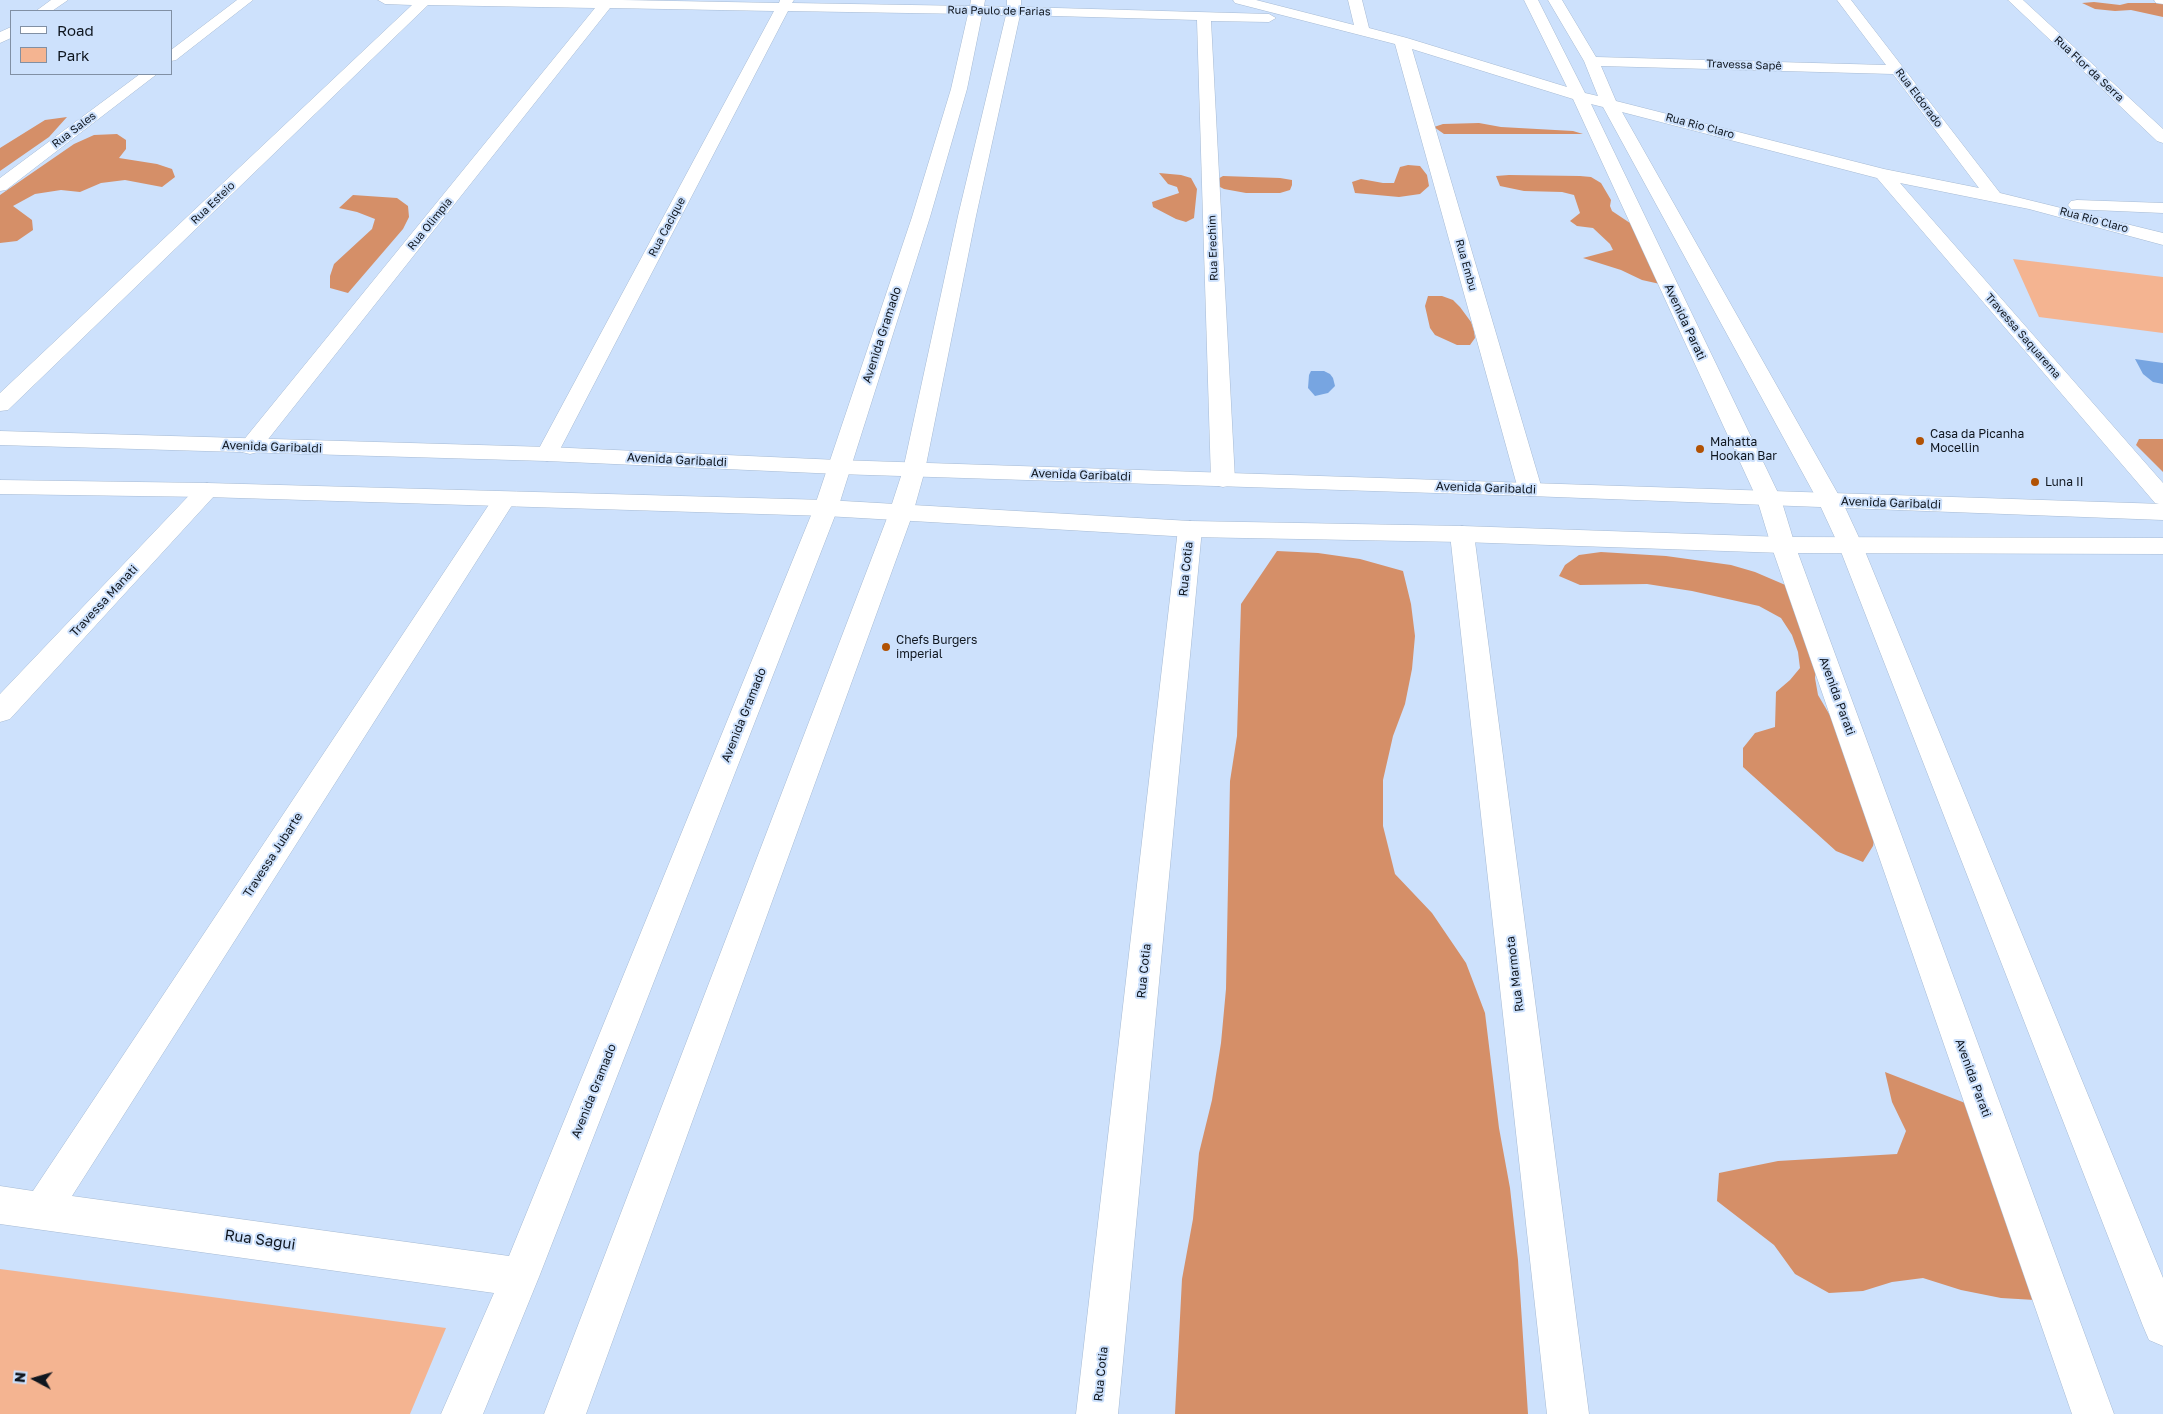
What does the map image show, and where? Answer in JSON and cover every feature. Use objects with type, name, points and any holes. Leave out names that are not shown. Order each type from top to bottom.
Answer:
[{"type":"street","points":[[45,10],[61,0]]},
{"type":"street","points":[[172,56],[246,0]]},
{"type":"street","name":"Rua Paulo de Farias","points":[[385,0],[1014,6],[1204,16],[1313,19]]},
{"type":"street","name":"Rua Esteio","points":[[0,406],[425,0]]},
{"type":"street","name":"Rua Rio Claro","points":[[1240,0],[1402,41],[1578,96],[1883,174],[2031,204],[2163,239]]},
{"type":"street","points":[[1354,0],[1364,31]]},
{"type":"street","name":"Avenida Parati","points":[[1531,0],[1769,499],[1783,545],[2094,1414]]},
{"type":"street","points":[[1555,0],[1591,61],[1609,103],[1830,501],[1850,544],[2163,1326]]},
{"type":"street","name":"Rua Eldorado","points":[[1844,0],[1994,196]]},
{"type":"street","name":"Rua Flor da Serra","points":[[2015,0],[2163,138]]},
{"type":"street","name":"Rua Olimpia","points":[[250,447],[608,2]]},
{"type":"street","name":"Rua Cacique","points":[[547,454],[786,4]]},
{"type":"street","name":"Avenida Gramado","points":[[565,1414],[901,514],[914,470],[959,89],[977,6]]},
{"type":"street","name":"Avenida Gramado","points":[[462,1414],[520,1277],[826,508],[838,467],[996,89],[1014,6]]},
{"type":"street","name":"Rua Erechim","points":[[1204,16],[1223,480]]},
{"type":"street","name":"Rua Embu","points":[[1402,41],[1530,489]]},
{"type":"street","name":"Travessa Sapê","points":[[1591,61],[1897,70]]},
{"type":"street","name":"Rua Sales","points":[[0,186],[148,75]]},
{"type":"street","points":[[959,89],[996,89]]},
{"type":"street","name":"Travessa Saquarema","points":[[1883,174],[2163,498]]},
{"type":"street","points":[[2031,204],[2163,208]]},
{"type":"street","name":"Avenida Garibaldi","points":[[0,438],[250,447],[547,454],[914,470],[1530,489],[2163,512]]},
{"type":"street","points":[[0,487],[207,490],[826,508],[901,514],[1190,529],[1462,534],[1783,545],[2163,546]]},
{"type":"street","name":"Travessa Manati","points":[[0,712],[207,490]]},
{"type":"street","name":"Travessa Jubarte","points":[[42,1210],[504,499]]},
{"type":"street","name":"Rua Cotia","points":[[1097,1414],[1190,529]]},
{"type":"street","name":"Rua Marmota","points":[[1462,534],[1568,1414]]},
{"type":"street","name":"Rua Sagui","points":[[0,1205],[520,1277]]},
{"type":"green space","points":[[2013,259],[2163,277],[2163,333],[2039,317]]},
{"type":"green space","points":[[0,1269],[446,1328],[410,1414],[0,1414]]},
{"type":"shaded area","points":[[2094,2],[2120,5],[2128,3],[2163,3],[2163,17],[2131,10],[2095,9],[2082,3]]},
{"type":"shaded area","points":[[67,117],[49,137],[0,171],[0,148],[45,120]]},
{"type":"shaded area","points":[[1479,123],[1501,127],[1573,131],[1583,134],[1444,134],[1434,127],[1443,124]]},
{"type":"shaded area","points":[[117,134],[126,140],[126,149],[119,158],[157,164],[172,169],[175,177],[162,187],[125,180],[101,183],[80,192],[61,190],[35,194],[13,206],[32,220],[33,230],[17,241],[0,243],[0,195],[74,144],[94,135]]},
{"type":"shaded area","points":[[1408,165],[1420,166],[1427,175],[1429,186],[1420,194],[1399,197],[1355,193],[1352,182],[1361,179],[1394,183],[1400,167]]},
{"type":"shaded area","points":[[1159,173],[1191,178],[1197,189],[1194,218],[1186,222],[1153,207],[1152,202],[1179,193],[1177,187],[1168,184]]},
{"type":"shaded area","points":[[1223,176],[1280,178],[1292,180],[1292,185],[1290,190],[1280,193],[1246,193],[1224,189],[1216,185],[1216,180]]},
{"type":"shaded area","points":[[1496,176],[1580,176],[1591,177],[1601,183],[1611,200],[1610,206],[1612,211],[1636,227],[1669,286],[1642,280],[1621,270],[1583,258],[1613,250],[1610,244],[1593,228],[1577,226],[1570,221],[1580,213],[1574,195],[1562,192],[1524,191],[1500,186]]},
{"type":"shaded area","points":[[353,195],[397,198],[408,206],[409,217],[403,229],[348,293],[330,288],[330,276],[334,264],[372,229],[375,219],[339,208]]},
{"type":"shaded area","points":[[1428,296],[1442,296],[1453,300],[1460,307],[1471,322],[1474,331],[1475,338],[1470,345],[1457,345],[1435,335],[1430,328],[1425,306]]},
{"type":"shaded area","points":[[2139,439],[2163,439],[2163,472],[2136,445]]},
{"type":"shaded area","points":[[1277,551],[1318,553],[1360,559],[1403,571],[1411,604],[1415,636],[1412,669],[1405,704],[1393,736],[1383,780],[1383,826],[1395,874],[1432,913],[1466,963],[1485,1013],[1499,1128],[1510,1188],[1518,1260],[1528,1414],[1175,1414],[1182,1279],[1193,1219],[1199,1153],[1212,1100],[1221,1043],[1226,989],[1230,781],[1237,736],[1241,604]]},
{"type":"shaded area","points":[[1601,552],[1666,556],[1731,565],[1755,572],[1797,590],[1817,663],[1815,678],[1818,695],[1838,729],[1876,830],[1873,846],[1863,862],[1836,851],[1743,767],[1743,748],[1755,733],[1775,727],[1776,692],[1800,668],[1798,652],[1792,635],[1781,618],[1759,606],[1692,591],[1647,584],[1580,585],[1559,576],[1565,565],[1579,555]]},
{"type":"shaded area","points":[[1885,1072],[1991,1113],[2035,1300],[2001,1298],[1961,1290],[1923,1278],[1892,1282],[1863,1291],[1829,1293],[1795,1274],[1774,1245],[1717,1201],[1719,1173],[1778,1161],[1897,1154],[1906,1131],[1892,1102]]},
{"type":"water","points":[[2135,359],[2163,363],[2163,384],[2153,382],[2143,374]]},
{"type":"water","points":[[1311,371],[1324,371],[1330,374],[1335,386],[1328,393],[1315,396],[1308,388]]},
{"type":"place","name":"Casa da Picanha Mocellin","points":[[1920,441]]},
{"type":"place","name":"Mahatta Hookan Bar","points":[[1700,449]]},
{"type":"place","name":"Luna II","points":[[2035,482]]},
{"type":"place","name":"Chefs Burgers imperial","points":[[886,647]]}]
